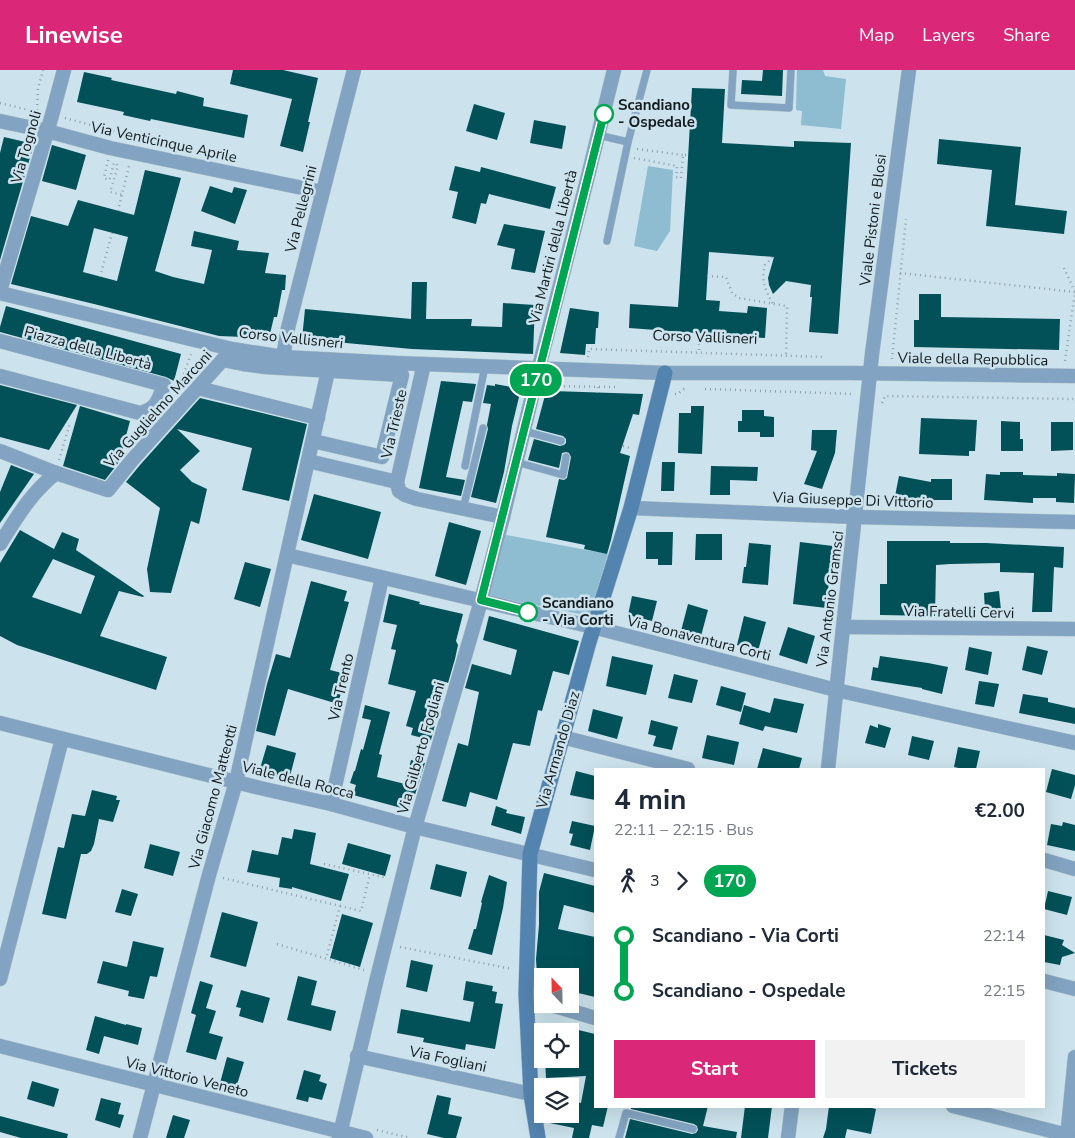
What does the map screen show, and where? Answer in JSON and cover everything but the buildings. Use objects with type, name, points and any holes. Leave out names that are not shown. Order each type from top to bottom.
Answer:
[{"type":"street","name":"Via Tognoli","points":[[0,292],[64,70]]},
{"type":"street","name":"Via Martiri della Libertà","points":[[539,368],[614,70]]},
{"type":"street","name":"Viale Pistoni e Blosi","points":[[870,374],[909,70]]},
{"type":"street","name":"Via Pellegrini","points":[[283,357],[288,328],[322,192],[349,71]]},
{"type":"street","name":"Via Venticinque Aprile","points":[[0,121],[110,148],[322,192]]},
{"type":"street","name":"Corso Vallisneri","points":[[0,292],[196,341],[283,357],[665,373],[870,374]]},
{"type":"street","name":"Piazza della Libertà","points":[[0,341],[164,385],[155,405],[148,411],[140,413],[0,376]]},
{"type":"street","name":"Via Guglielmo Marconi","points":[[56,473],[108,490],[133,459],[232,349]]},
{"type":"street","points":[[223,360],[265,368],[402,375],[382,457],[313,441]]},
{"type":"street","name":"Via Trieste","points":[[398,486],[424,364]]},
{"type":"street","name":"Via Gilberto Fogliani","points":[[339,1135],[415,827],[481,600],[539,368]]},
{"type":"street","name":"Via Giacomo Matteotti","points":[[140,1138],[236,782],[328,371]]},
{"type":"street","name":"Via Armando Diaz","points":[[538,1138],[531,1094],[526,999],[530,854],[593,627],[631,508],[665,373]]},
{"type":"street","name":"Viale della Repubblica","points":[[870,374],[1075,376]]},
{"type":"street","name":"Via Antonio Gramsci","points":[[828,768],[870,374]]},
{"type":"street","points":[[198,388],[318,418]]},
{"type":"street","points":[[0,451],[56,473]]},
{"type":"street","points":[[308,461],[398,486],[405,495],[417,499],[503,517]]},
{"type":"street","points":[[0,544],[30,498],[43,483],[56,473]]},
{"type":"street","name":"Via Giuseppe Di Vittorio","points":[[631,508],[856,517],[1075,522]]},
{"type":"street","name":"Via Bonaventura Corti","points":[[287,554],[593,627],[836,690],[1075,743]]},
{"type":"street","name":"Via Trento","points":[[331,804],[382,578]]},
{"type":"street","name":"Via Fratelli Cervi","points":[[843,627],[1075,629]]},
{"type":"street","name":"Viale della Rocca","points":[[0,724],[594,870]]},
{"type":"street","points":[[562,737],[684,768]]},
{"type":"street","points":[[0,979],[62,739]]},
{"type":"street","points":[[1045,860],[1075,869]]},
{"type":"street","points":[[1045,981],[1075,989]]},
{"type":"street","points":[[526,999],[534,1000]]},
{"type":"street","points":[[578,1013],[594,1018]]},
{"type":"street","name":"Via Vittorio Veneto","points":[[0,1046],[339,1135],[366,1138]]},
{"type":"street","name":"Via Fogliani","points":[[358,1056],[531,1094]]},
{"type":"street","points":[[961,1108],[1070,1137],[1075,1057]]},
{"type":"street","points":[[788,1138],[792,1108]]},
{"type":"lane","points":[[607,241],[628,142],[647,70]]},
{"type":"lane","points":[[733,70],[731,105],[789,108],[791,70]]},
{"type":"lane","points":[[598,135],[628,142]]},
{"type":"lane","points":[[465,466],[485,366]]},
{"type":"lane","points":[[463,509],[483,428]]},
{"type":"lane","points":[[524,431],[561,441]]},
{"type":"lane","points":[[516,462],[563,475],[566,457]]},
{"type":"lane","points":[[620,1138],[626,1113],[694,1129]]},
{"type":"path","points":[[0,103],[37,112],[38,89],[43,70]]},
{"type":"path","points":[[110,148],[104,178],[107,180],[110,178],[114,163],[116,163],[118,166],[110,192],[122,195]]},
{"type":"path","points":[[636,149],[688,155]]},
{"type":"path","points":[[625,157],[677,166],[676,177],[681,178],[683,155]]},
{"type":"path","points":[[118,211],[126,180]]},
{"type":"path","points":[[100,277],[112,232]]},
{"type":"path","points":[[772,257],[764,265],[763,284],[773,304]]},
{"type":"path","points":[[1064,268],[1075,292],[1064,364]]},
{"type":"path","points":[[900,273],[1075,292]]},
{"type":"path","points":[[707,276],[726,277],[732,293],[739,298],[787,306],[786,356]]},
{"type":"path","points":[[699,334],[700,353]]},
{"type":"path","points":[[164,385],[172,385],[178,382],[196,341]]},
{"type":"path","name":"Corso Vallisneri","points":[[588,360],[589,349],[832,358]]},
{"type":"path","points":[[546,393],[549,386],[624,387]]},
{"type":"path","points":[[597,393],[598,387]]},
{"type":"path","points":[[660,395],[678,394],[685,388],[694,388]]},
{"type":"path","points":[[704,389],[858,394],[858,407],[867,409],[880,409],[884,396],[1075,399]]},
{"type":"path","points":[[56,473],[70,424]]},
{"type":"path","points":[[324,864],[401,881]]},
{"type":"path","points":[[210,875],[361,911],[370,874]]},
{"type":"path","points":[[326,959],[333,943],[340,906]]},
{"type":"path","points":[[277,944],[378,974]]},
{"type":"path","points":[[385,944],[526,972]]},
{"type":"shaded area","points":[[797,70],[823,70],[825,76],[846,79],[841,129],[801,125],[802,111],[796,110]]},
{"type":"shaded area","points":[[648,166],[673,170],[670,231],[657,251],[634,246]]},
{"type":"shaded area","points":[[501,534],[608,554],[589,616],[486,595]]},
{"type":"bus line","name":"170","points":[[528,612],[481,600],[604,114]]},
{"type":"place","name":"Scandiano - Ospedale","points":[[604,114]]},
{"type":"place","name":"Scandiano - Via Corti","points":[[528,612]]}]
